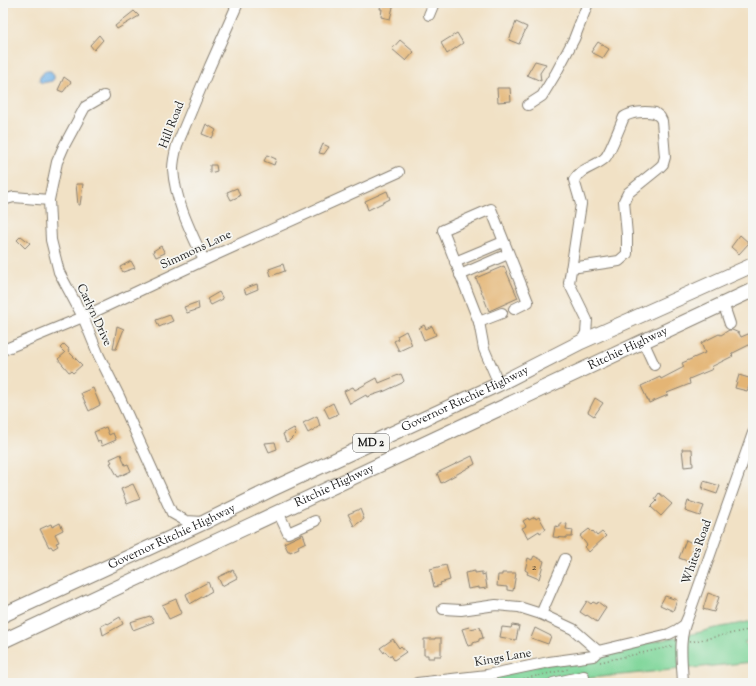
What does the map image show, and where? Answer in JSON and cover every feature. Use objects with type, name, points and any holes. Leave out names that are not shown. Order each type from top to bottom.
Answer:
[{"type":"highway","name":"Governor Ritchie Highway","points":[[3,615],[499,384],[581,342],[753,265]]},
{"type":"highway","name":"Ritchie Highway","points":[[3,641],[753,290]]},
{"type":"highway","points":[[270,490],[279,512]]},
{"type":"street","name":"Hill Road","points":[[204,260],[177,192],[173,168],[174,157],[207,73],[238,3]]},
{"type":"street","points":[[429,15],[434,3]]},
{"type":"street","points":[[528,105],[542,96],[574,39],[588,3]]},
{"type":"street","name":"Carlyn Drive","points":[[104,96],[85,107],[64,146],[58,162],[49,200],[51,240],[59,272],[83,317],[99,356],[119,396],[172,513],[186,521],[205,522]]},
{"type":"street","points":[[571,268],[619,261],[627,254],[624,201],[628,193],[659,168],[665,157],[662,121],[655,112],[637,113],[628,115],[624,118],[605,158],[577,174],[574,180],[581,204],[571,268],[569,283],[587,320],[586,333],[581,342]]},
{"type":"street","name":"Simmons Lane","points":[[3,350],[83,317],[204,260],[399,172]]},
{"type":"street","points":[[3,200],[14,197],[49,200]]},
{"type":"street","points":[[499,384],[484,349],[479,322],[443,230],[491,210],[528,302],[514,309]]},
{"type":"street","points":[[455,262],[502,240]]},
{"type":"street","points":[[460,275],[508,254]]},
{"type":"street","points":[[723,303],[730,324]]},
{"type":"street","points":[[479,322],[502,313]]},
{"type":"street","points":[[587,320],[596,326],[610,330]]},
{"type":"street","points":[[643,341],[654,365]]},
{"type":"street","name":"Whites Road","points":[[683,683],[681,644],[683,626],[688,617],[749,454],[753,433]]},
{"type":"street","points":[[279,512],[288,533],[315,521]]},
{"type":"street","points":[[541,614],[565,558]]},
{"type":"street","points":[[443,609],[461,610],[496,605],[519,607],[541,614],[573,629],[596,657]]},
{"type":"street","name":"Kings Lane","points":[[417,683],[487,675],[549,662],[596,657],[669,634],[683,626]]},
{"type":"street","points":[[553,683],[584,676],[583,683]]},
{"type":"path","points":[[596,657],[681,644],[753,629]]},
{"type":"path","points":[[504,683],[574,667]]},
{"type":"green space","points":[[753,621],[753,640],[744,642],[753,651],[753,662],[590,678],[583,683],[450,683],[711,629]]},
{"type":"water","points":[[45,71],[51,71],[54,79],[52,81],[42,83],[39,81],[40,77]]},
{"type":"building","points":[[381,3],[394,3],[390,19],[381,17]]},
{"type":"building","points":[[134,11],[139,16],[117,29],[115,26]]},
{"type":"building","points":[[516,22],[527,27],[519,44],[509,40]]},
{"type":"building","points":[[457,33],[463,43],[447,54],[441,43]]},
{"type":"building","points":[[99,35],[103,40],[94,50],[90,45]]},
{"type":"building","points":[[400,40],[414,52],[406,61],[392,49]]},
{"type":"building","points":[[598,42],[609,49],[603,58],[591,52]]},
{"type":"building","points":[[535,61],[546,64],[540,73],[541,81],[527,75]]},
{"type":"building","points":[[64,77],[71,82],[63,92],[58,90]]},
{"type":"building","points":[[497,88],[510,88],[511,101],[498,102]]},
{"type":"building","points":[[206,124],[216,130],[212,138],[202,134]]},
{"type":"building","points":[[323,144],[329,147],[324,154],[319,153]]},
{"type":"building","points":[[267,155],[276,159],[274,165],[264,161]]},
{"type":"building","points":[[210,165],[216,165],[217,171],[210,173]]},
{"type":"building","points":[[76,184],[83,184],[80,205],[78,205]]},
{"type":"building","points":[[237,188],[240,196],[231,200],[227,192]]},
{"type":"building","points":[[387,191],[390,199],[368,210],[365,201]]},
{"type":"building","points":[[740,235],[749,243],[739,254],[731,247]]},
{"type":"building","points":[[21,236],[30,243],[25,248],[17,240]]},
{"type":"building","points":[[161,246],[165,253],[156,257],[153,251]]},
{"type":"building","points":[[131,261],[135,268],[123,272],[120,267]]},
{"type":"building","points":[[283,264],[285,271],[271,276],[269,269]]},
{"type":"building","points":[[504,266],[518,298],[489,311],[476,278]]},
{"type":"building","points":[[257,284],[258,289],[246,294],[244,289]]},
{"type":"building","points":[[219,292],[223,299],[211,305],[207,299]]},
{"type":"building","points":[[198,302],[199,309],[187,313],[184,307]]},
{"type":"building","points":[[170,315],[173,321],[159,327],[156,320]]},
{"type":"building","points":[[424,325],[426,329],[432,326],[436,335],[424,340],[419,328]]},
{"type":"building","points":[[117,326],[124,329],[116,349],[113,349]]},
{"type":"building","points":[[729,330],[739,333],[741,337],[753,332],[753,343],[731,354],[733,356],[711,367],[713,369],[689,379],[690,384],[667,393],[668,395],[649,403],[641,386],[660,377],[661,379],[684,367],[682,363],[705,353],[701,343]]},
{"type":"building","points":[[406,331],[412,345],[399,351],[394,341],[398,339],[397,336]]},
{"type":"building","points":[[64,344],[69,349],[68,351],[82,365],[73,373],[71,371],[69,372],[58,359],[65,353],[60,348]]},
{"type":"building","points":[[401,374],[404,381],[402,383],[367,397],[366,395],[350,404],[344,391],[353,387],[355,390],[377,378],[379,383]]},
{"type":"building","points":[[739,375],[752,379],[747,391],[735,388]]},
{"type":"building","points":[[93,388],[100,405],[89,411],[81,393]]},
{"type":"building","points":[[595,398],[603,403],[594,416],[588,412]]},
{"type":"building","points":[[333,403],[338,414],[329,418],[324,408]]},
{"type":"building","points":[[317,416],[320,426],[308,433],[303,423]]},
{"type":"building","points":[[106,427],[109,435],[113,433],[116,440],[102,446],[100,441],[98,442],[94,432]]},
{"type":"building","points":[[294,428],[296,434],[286,442],[283,434]]},
{"type":"building","points":[[275,442],[277,449],[269,452],[265,443]]},
{"type":"building","points":[[682,449],[692,449],[693,466],[684,467]]},
{"type":"building","points":[[121,454],[125,465],[128,464],[131,471],[118,477],[110,463],[112,462],[110,459]]},
{"type":"building","points":[[472,456],[475,464],[441,483],[437,473]]},
{"type":"building","points":[[704,481],[720,486],[717,494],[702,489]]},
{"type":"building","points":[[133,484],[140,499],[127,504],[121,489]]},
{"type":"building","points":[[659,493],[672,504],[661,516],[651,507],[657,501],[655,499]]},
{"type":"building","points":[[688,501],[704,506],[700,516],[685,511]]},
{"type":"building","points":[[360,509],[364,519],[354,526],[348,514]]},
{"type":"building","points":[[535,517],[536,519],[539,517],[546,529],[540,533],[539,531],[528,538],[522,528],[526,526],[523,521],[528,518],[529,520]]},
{"type":"building","points":[[60,523],[63,530],[55,534],[59,542],[56,543],[58,546],[53,549],[51,546],[49,547],[40,529],[51,524],[52,527]]},
{"type":"building","points":[[560,523],[567,524],[566,529],[573,530],[572,537],[553,537],[555,526],[560,527]]},
{"type":"building","points":[[589,529],[597,536],[602,532],[606,536],[589,552],[585,547],[587,545],[580,536]]},
{"type":"building","points":[[303,534],[306,542],[298,546],[299,548],[290,552],[288,551],[284,543]]},
{"type":"building","points":[[686,540],[694,544],[692,550],[694,551],[690,562],[679,558]]},
{"type":"building","points":[[534,556],[544,561],[539,579],[527,574],[528,572],[525,570],[528,558],[532,560]]},
{"type":"building","points":[[446,565],[450,580],[440,583],[441,585],[434,587],[430,569]]},
{"type":"building","points":[[233,570],[237,578],[222,586],[218,577]]},
{"type":"building","points":[[475,571],[475,573],[482,572],[482,575],[485,574],[487,588],[479,589],[479,587],[468,589],[465,573]]},
{"type":"building","points":[[502,573],[516,573],[513,591],[507,590],[507,587],[497,586],[498,575],[502,575]]},
{"type":"building","points":[[208,582],[212,591],[190,604],[186,594]]},
{"type":"building","points":[[708,593],[719,597],[714,612],[703,609]]},
{"type":"building","points":[[665,596],[677,600],[673,611],[660,605]]},
{"type":"building","points":[[176,599],[182,613],[169,619],[162,605]]},
{"type":"building","points":[[587,601],[591,604],[593,602],[597,604],[598,602],[606,608],[597,622],[580,612]]},
{"type":"building","points":[[150,616],[154,622],[133,630],[130,622]]},
{"type":"building","points":[[120,617],[123,624],[103,635],[101,626]]},
{"type":"building","points":[[512,625],[519,626],[516,640],[500,637],[502,627],[511,628]]},
{"type":"building","points":[[469,627],[470,629],[480,627],[483,638],[473,643],[473,645],[468,646],[462,629]]},
{"type":"building","points":[[535,628],[551,636],[548,644],[531,638]]},
{"type":"building","points":[[441,638],[441,656],[428,658],[428,655],[424,655],[424,639]]},
{"type":"building","points":[[393,639],[399,648],[401,646],[406,652],[394,660],[391,655],[389,656],[385,651],[384,653],[380,648]]}]
